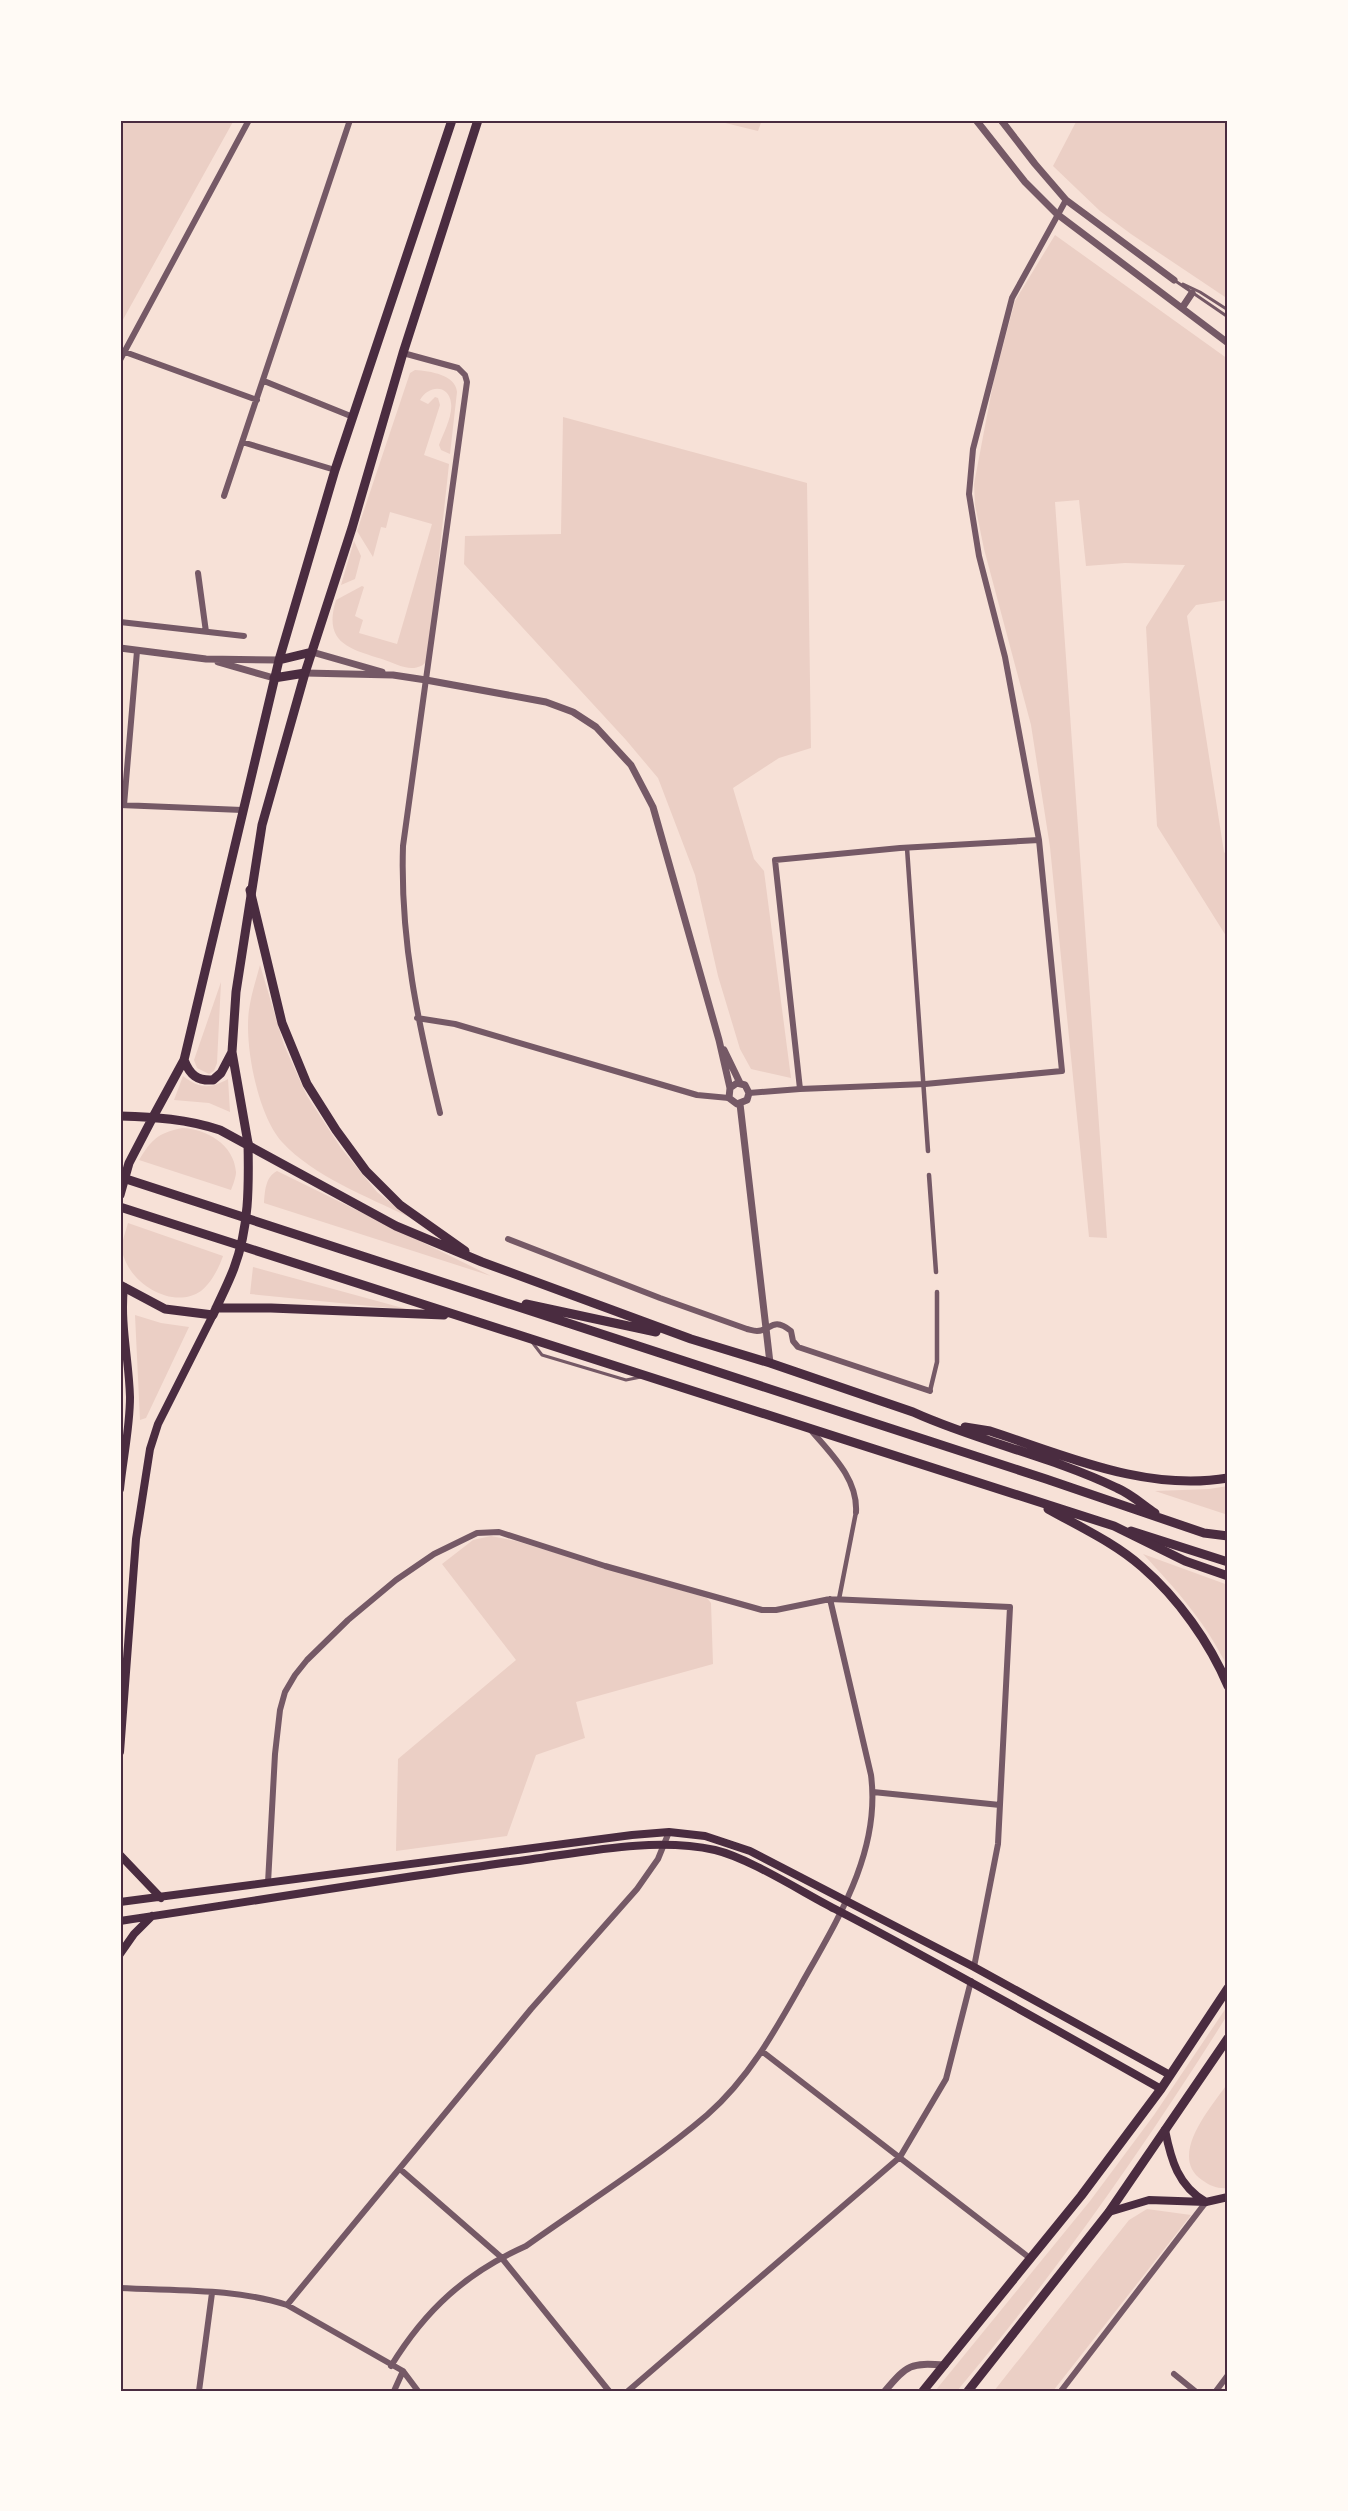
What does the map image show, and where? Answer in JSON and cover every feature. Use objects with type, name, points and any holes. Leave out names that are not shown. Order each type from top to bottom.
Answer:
[{"type":"main road","points":[[120,1195],[129,1163],[184,1060],[279,660],[335,470],[452,120]]},
{"type":"main road","points":[[120,1752],[136,1539],[150,1449],[158,1424],[215,1312],[234,1267],[245,1230],[248,1200],[248,1143],[232,1052],[236,992],[250,890],[262,825],[305,673],[403,353],[478,120]]},
{"type":"main road","points":[[279,660],[312,652]]},
{"type":"main road","points":[[274,678],[305,673]]},
{"type":"main road","points":[[250,890],[282,1023],[307,1084],[330,1121],[366,1171],[400,1205],[482,1262]]},
{"type":"main road","points":[[184,1060],[194,1076],[202,1081],[213,1080],[221,1073],[232,1052]]},
{"type":"main road","points":[[120,1116],[153,1116],[195,1121],[248,1143],[322,1187],[396,1226],[482,1262],[691,1339],[770,1363],[913,1412],[935,1422],[1046,1458],[1119,1489],[1165,1520]]},
{"type":"main road","points":[[120,1177],[1228,1541]]},
{"type":"main road","points":[[120,1207],[1228,1562]]},
{"type":"main road","points":[[120,1489],[129,1364],[121,1310],[122,1286],[165,1309],[215,1312],[271,1308],[457,1315]]},
{"type":"main road","points":[[477,1293],[691,1339]]},
{"type":"main road","points":[[935,1422],[990,1431],[1143,1478],[1191,1482],[1228,1478]]},
{"type":"main road","points":[[1030,1499],[1120,1550],[1143,1567],[1177,1603],[1228,1686]]},
{"type":"main road","points":[[1114,1526],[1185,1561],[1228,1576]]},
{"type":"main road","points":[[1204,1533],[1228,1536]]},
{"type":"main road","points":[[120,1902],[453,1857],[669,1832],[705,1836],[750,1851],[974,1967],[1170,2075]]},
{"type":"main road","points":[[120,1921],[453,1870],[613,1849],[664,1845],[718,1851],[749,1864],[971,1981],[1161,2089]]},
{"type":"main road","points":[[120,1856],[160,1898]]},
{"type":"main road","points":[[268,1883],[268,1898]]},
{"type":"main road","points":[[120,1954],[134,1934],[152,1916]]},
{"type":"main road","points":[[971,1981],[974,1967]]},
{"type":"main road","points":[[922,2391],[1031,2259],[1161,2089],[1228,1988]]},
{"type":"main road","points":[[968,2391],[1109,2212],[1226,2045]]},
{"type":"main road","points":[[1165,2130],[1179,2177],[1195,2196],[1206,2202]]},
{"type":"main road","points":[[1109,2212],[1149,2200],[1206,2202],[1228,2197]]},
{"type":"street","points":[[120,360],[249,120]]},
{"type":"street","points":[[224,496],[350,120]]},
{"type":"street","points":[[976,120],[1025,182],[1057,214],[1228,343]]},
{"type":"street","points":[[1001,120],[1066,200],[1174,280]]},
{"type":"street","points":[[749,1093],[925,1084],[1062,1071],[1039,840],[1005,657],[979,556],[969,494],[973,449],[1012,298],[1066,200]]},
{"type":"street","points":[[1182,308],[1192,292]]},
{"type":"street","points":[[125,352],[257,400]]},
{"type":"street","points":[[403,353],[458,368],[466,378],[404,836],[402,880],[403,915],[417,1018],[440,1113]]},
{"type":"street","points":[[264,381],[353,417]]},
{"type":"street","points":[[242,442],[335,470]]},
{"type":"street","points":[[198,573],[206,632]]},
{"type":"street","points":[[120,622],[244,636]]},
{"type":"street","points":[[120,648],[206,659],[279,660]]},
{"type":"street","points":[[137,651],[122,805],[242,810]]},
{"type":"street","points":[[312,652],[393,675],[546,702],[573,712],[596,727],[615,746],[631,765],[653,807],[719,1040],[730,1088],[729,1098]]},
{"type":"street","points":[[206,659],[274,678]]},
{"type":"street","points":[[305,673],[393,675]]},
{"type":"street","points":[[800,1089],[775,860],[907,848],[1039,840]]},
{"type":"street","points":[[907,848],[928,1151]]},
{"type":"street","points":[[417,1018],[455,1024],[697,1095],[729,1098],[734,1103],[740,1104],[747,1100],[749,1093],[747,1087],[740,1083],[719,1040]]},
{"type":"street","points":[[730,1088],[740,1083]]},
{"type":"street","points":[[740,1104],[770,1363]]},
{"type":"street","points":[[929,1175],[936,1272]]},
{"type":"street","points":[[508,1239],[747,1329],[758,1331],[766,1327],[781,1325],[791,1331],[793,1341],[798,1347],[930,1391],[937,1362],[937,1292]]},
{"type":"street","points":[[809,1428],[836,1460],[851,1483],[857,1498],[839,1599]]},
{"type":"street","points":[[268,1883],[275,1754],[280,1710],[285,1692],[295,1675],[348,1620],[396,1580],[442,1550],[477,1533],[499,1532],[605,1566],[762,1610],[776,1610],[830,1599],[1010,1607],[997,1854],[974,1967]]},
{"type":"street","points":[[391,2366],[420,2323],[458,2284],[501,2257],[526,2246],[678,2138],[739,2084],[763,2052],[848,1902],[865,1845],[873,1792],[830,1599]]},
{"type":"street","points":[[873,1792],[1000,1804]]},
{"type":"street","points":[[287,2305],[531,2009],[650,1873],[669,1832]]},
{"type":"street","points":[[628,2391],[900,2157],[946,2079],[971,1981]]},
{"type":"street","points":[[763,2052],[1031,2259]]},
{"type":"street","points":[[400,2169],[501,2257],[609,2391]]},
{"type":"street","points":[[1061,2391],[1206,2202]]},
{"type":"street","points":[[120,2288],[212,2293],[268,2299],[287,2305],[403,2371],[418,2391]]},
{"type":"street","points":[[199,2391],[212,2293]]},
{"type":"street","points":[[885,2391],[908,2367],[921,2364],[945,2365]]},
{"type":"street","points":[[394,2391],[403,2371]]},
{"type":"street","points":[[1174,2374],[1195,2391]]},
{"type":"street","points":[[1216,2391],[1228,2375]]},
{"type":"lane","points":[[1174,280],[1228,317]]},
{"type":"lane","points":[[1174,280],[1200,292],[1228,310]]},
{"type":"shaded area","points":[[120,120],[234,120],[120,325]]},
{"type":"shaded area","points":[[713,120],[762,120],[758,131]]},
{"type":"shaded area","points":[[1077,120],[1228,120],[1228,299],[1100,211],[1053,166]]},
{"type":"shaded area","points":[[1055,235],[1228,359],[1228,600],[1196,605],[1187,616],[1224,852],[1228,857],[1228,939],[1157,826],[1146,627],[1185,565],[1125,563],[1086,566],[1079,500],[1055,502],[1107,1238],[1089,1237],[1050,847],[1031,725],[984,549],[975,505],[974,484],[994,379],[1015,301]]},
{"type":"shaded area","points":[[415,370],[435,373],[447,378],[456,386],[457,392],[450,454],[441,450],[439,445],[451,414],[449,397],[442,390],[433,389],[420,400],[428,404],[435,397],[438,398],[440,405],[424,455],[449,464],[428,658],[421,666],[410,668],[359,651],[341,642],[333,626],[333,614],[336,600],[362,586],[364,587],[355,616],[363,620],[359,633],[397,644],[432,524],[390,512],[386,528],[381,527],[373,557],[357,531],[410,373]]},
{"type":"shaded area","points":[[563,417],[807,483],[811,748],[779,758],[733,788],[754,859],[764,871],[791,1078],[751,1069],[740,1049],[718,976],[695,875],[658,778],[626,740],[464,564],[465,536],[561,534]]},
{"type":"shaded area","points":[[354,541],[361,556],[355,579],[341,585]]},
{"type":"shaded area","points":[[260,965],[284,1045],[307,1096],[341,1148],[377,1192],[409,1217],[309,1165],[282,1142],[273,1130],[260,1098],[249,1042],[249,1010]]},
{"type":"shaded area","points":[[221,982],[217,1063],[214,1071],[209,1074],[197,1068],[194,1060]]},
{"type":"shaded area","points":[[183,1076],[205,1086],[216,1085],[228,1079],[230,1112],[209,1103],[174,1100]]},
{"type":"shaded area","points":[[182,1128],[209,1135],[230,1153],[236,1172],[231,1190],[139,1160],[156,1138]]},
{"type":"shaded area","points":[[277,1171],[491,1276],[264,1203],[268,1181]]},
{"type":"shaded area","points":[[128,1223],[223,1256],[208,1284],[201,1291],[177,1298],[152,1290],[132,1273],[126,1262],[122,1247]]},
{"type":"shaded area","points":[[253,1267],[410,1310],[250,1294]]},
{"type":"shaded area","points":[[135,1315],[161,1323],[189,1327],[146,1418],[140,1420]]},
{"type":"shaded area","points":[[1228,1486],[1228,1515],[1155,1491],[1209,1489]]},
{"type":"shaded area","points":[[491,1536],[516,1541],[707,1598],[711,1603],[713,1664],[576,1702],[585,1738],[536,1755],[507,1836],[396,1851],[398,1759],[516,1660],[442,1564],[473,1540]]},
{"type":"shaded area","points":[[1143,1554],[1228,1585],[1228,1668],[1220,1652],[1190,1608]]},
{"type":"shaded area","points":[[1228,2005],[1228,2014],[1165,2111],[1065,2254],[957,2391],[935,2391],[1090,2201],[1154,2115]]},
{"type":"shaded area","points":[[1228,2083],[1228,2188],[1221,2188],[1202,2180],[1192,2170],[1189,2158],[1196,2131]]},
{"type":"shaded area","points":[[1147,2209],[1191,2215],[1053,2391],[994,2391],[1129,2220]]}]
